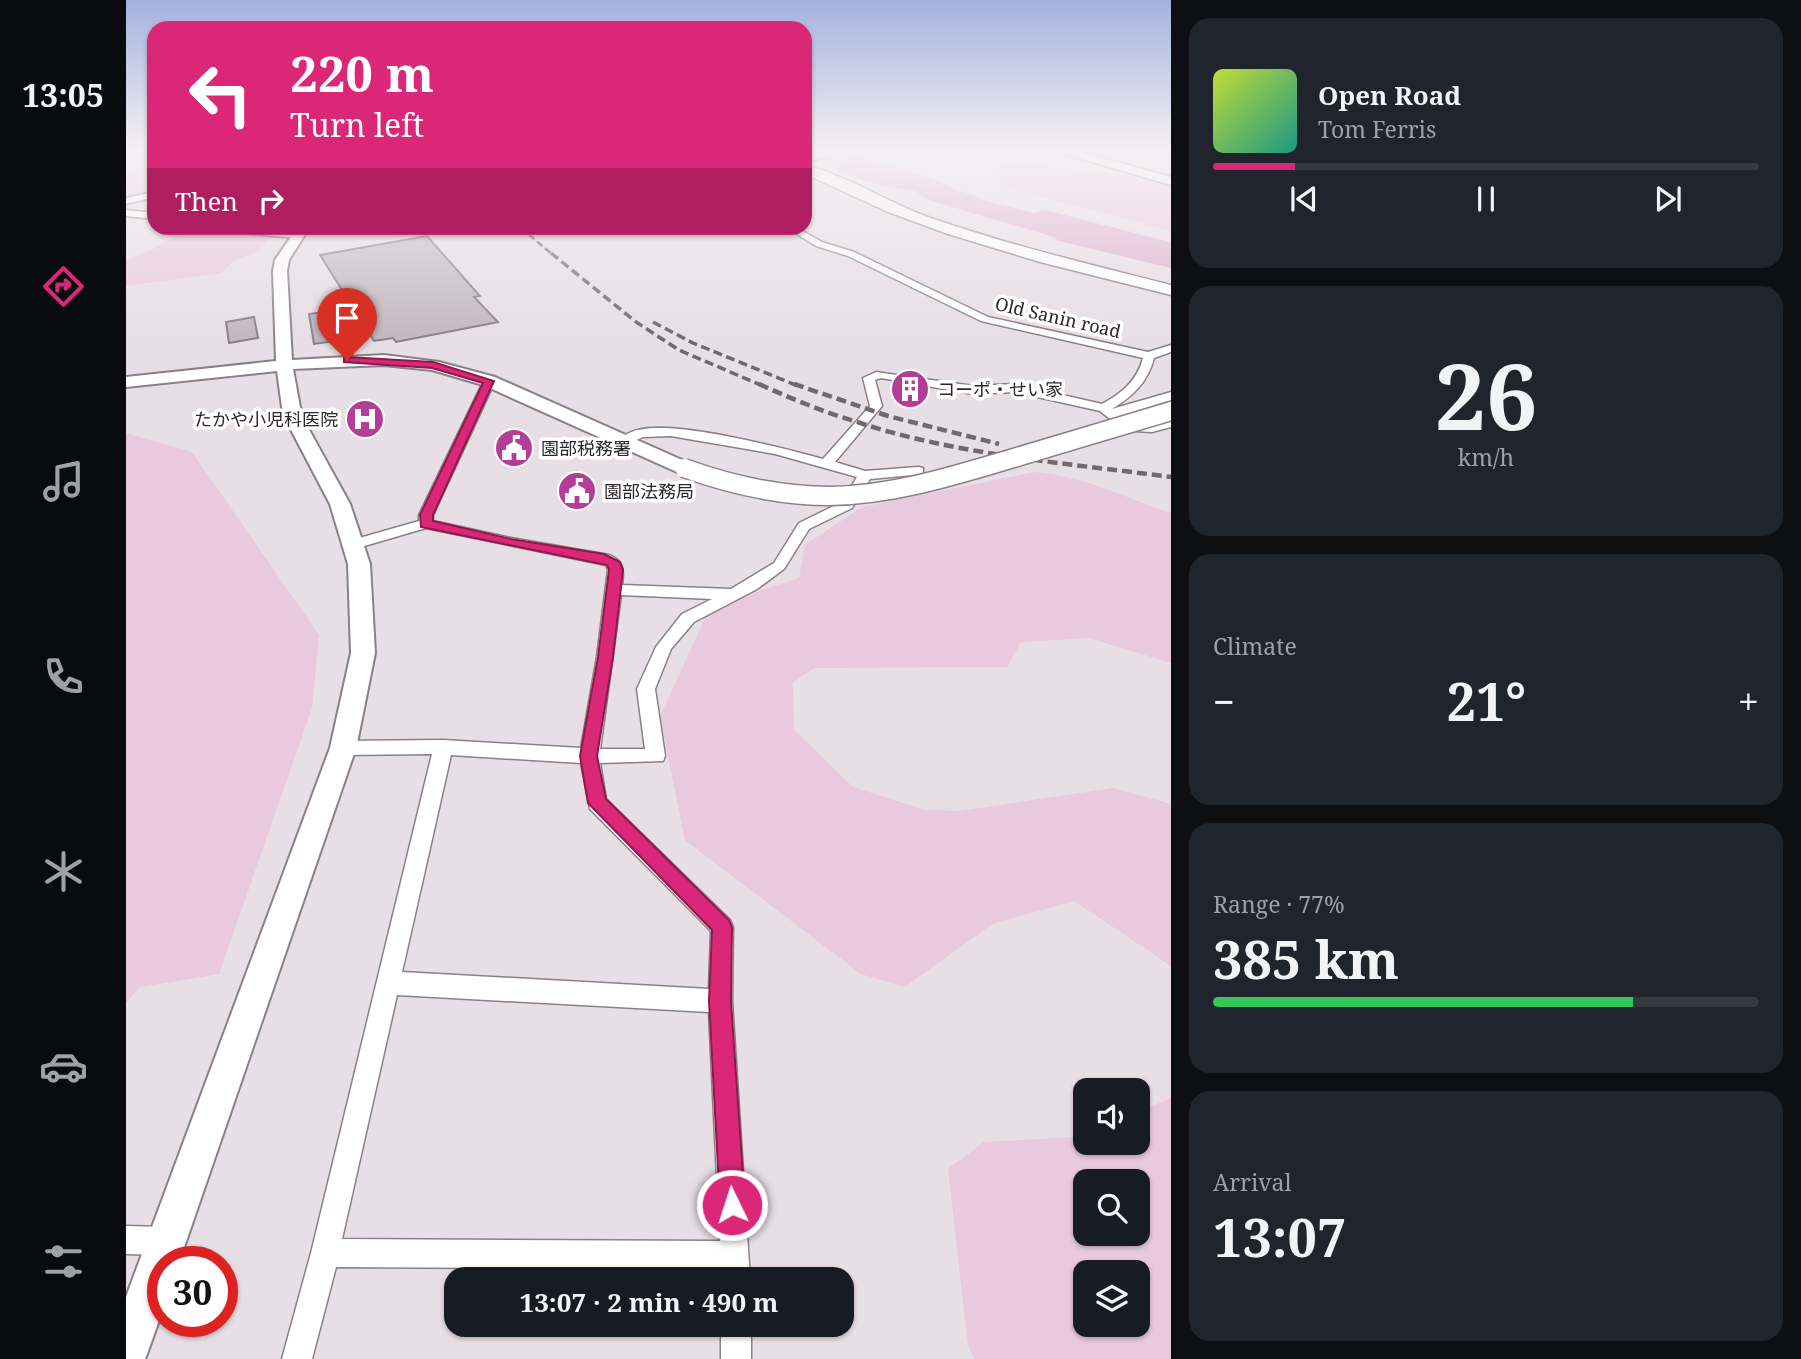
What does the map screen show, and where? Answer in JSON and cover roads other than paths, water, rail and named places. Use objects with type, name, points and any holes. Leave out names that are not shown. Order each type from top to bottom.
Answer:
[{"type":"highway","points":[[908,212],[942,227],[1040,257],[1171,290]]},
{"type":"street","points":[[126,214],[147,216]]},
{"type":"street","points":[[126,1354],[343,748],[363,653],[359,564],[354,544],[334,492],[298,426],[284,365],[279,271],[282,260],[298,235]]},
{"type":"street","name":"Old Sanin road","points":[[803,235],[819,244],[852,254],[985,319],[1149,356]]},
{"type":"street","points":[[1107,411],[1135,387],[1143,376],[1149,356],[1171,348]]},
{"type":"street","points":[[126,382],[347,360],[408,362],[453,369],[489,381],[710,478],[771,491],[850,495],[894,490],[965,473],[1171,411]]},
{"type":"street","points":[[826,464],[877,406],[869,378],[880,374],[973,390],[1016,388],[1107,411],[1122,423],[1139,428],[1151,430],[1171,424]]},
{"type":"street","points":[[426,524],[426,515],[489,381]]},
{"type":"street","points":[[1107,411],[1171,396]]},
{"type":"street","points":[[623,442],[640,433],[671,432],[776,450],[866,475],[918,471]]},
{"type":"street","points":[[343,748],[443,747],[589,756],[656,756],[646,689],[664,647],[688,618],[779,566],[804,526],[847,505],[866,475]]},
{"type":"street","points":[[325,1253],[736,1267],[720,1001],[722,927],[597,803],[589,756],[614,590],[616,570],[613,562],[604,558],[511,543],[426,524],[354,544]]},
{"type":"street","points":[[614,590],[734,594]]},
{"type":"street","points":[[297,1359],[325,1253],[443,747]]},
{"type":"street","points":[[389,983],[720,1001]]},
{"type":"street","points":[[126,1240],[165,1241]]},
{"type":"street","points":[[736,1337],[736,1359]]},
{"type":"railway","points":[[529,235],[553,255]]},
{"type":"railway","points":[[551,253],[636,322],[679,350],[763,386]]},
{"type":"railway","points":[[653,322],[693,343],[798,386]]},
{"type":"railway","points":[[759,384],[842,417],[931,442],[1011,456],[1171,477]]},
{"type":"railway","points":[[794,384],[888,416],[999,444]]},
{"type":"place","name":"コーポ・せい家","points":[[910,389]]},
{"type":"place","name":"たかや小児科医院","points":[[365,419]]},
{"type":"place","name":"園部税務署","points":[[514,448]]},
{"type":"place","name":"園部法務局","points":[[577,491]]}]
